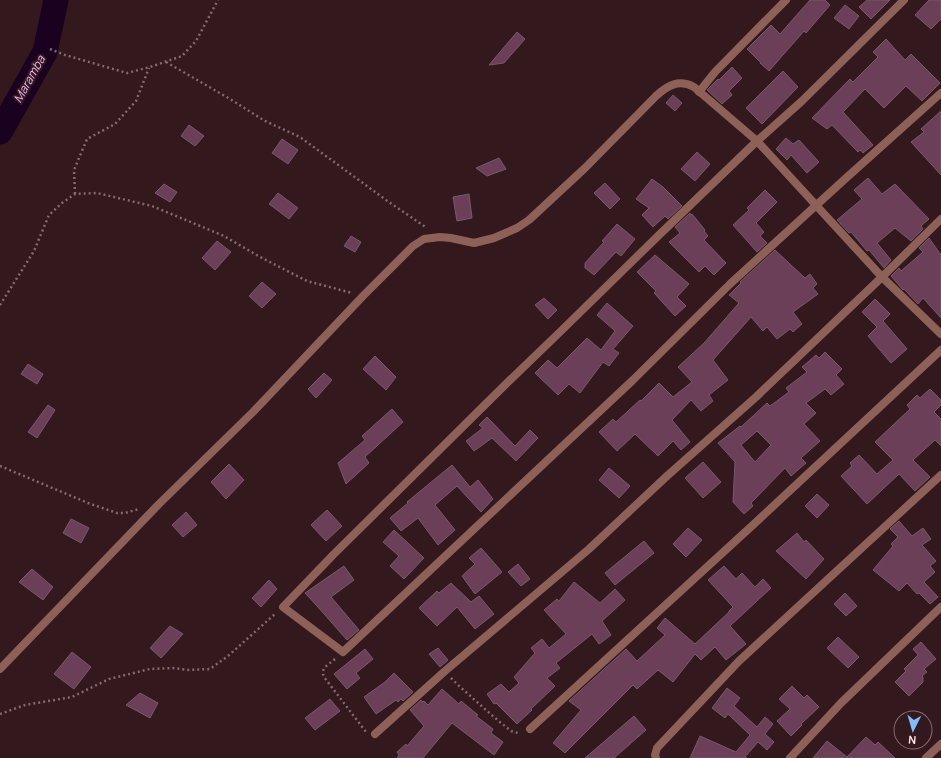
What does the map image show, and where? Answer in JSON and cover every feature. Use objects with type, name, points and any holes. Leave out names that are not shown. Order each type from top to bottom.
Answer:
[{"type":"street","points":[[699,92],[715,72],[786,0]]},
{"type":"street","points":[[904,0],[802,101],[757,141],[509,381],[333,555],[283,607],[344,652],[633,380],[730,284],[941,93]]},
{"type":"street","points":[[0,669],[159,504],[253,412],[363,296],[413,246],[424,239],[440,237],[474,243],[494,238],[517,228],[529,220],[585,168],[664,88],[674,84],[681,83],[694,87],[757,141],[882,277],[941,334]]},
{"type":"street","points":[[375,734],[445,671],[589,549],[667,476],[756,397],[941,219]]},
{"type":"street","points":[[530,729],[941,350]]},
{"type":"street","points":[[656,758],[655,755],[657,748],[740,660],[941,475]]},
{"type":"street","points":[[790,758],[841,703],[941,606]]},
{"type":"street","points":[[926,758],[941,744]]},
{"type":"path","points":[[50,49],[65,55],[127,73],[150,67],[182,56],[196,41],[218,0]]},
{"type":"path","points":[[166,62],[265,120],[300,137],[386,200],[440,237]]},
{"type":"path","points":[[75,194],[74,170],[87,139],[115,124],[136,101],[150,67]]},
{"type":"path","points":[[0,305],[34,252],[49,215],[75,194],[97,193],[152,206],[224,236],[260,257],[307,281],[363,296]]},
{"type":"path","points":[[0,466],[88,503],[117,513],[140,509]]},
{"type":"path","points":[[0,714],[25,705],[72,697],[109,679],[150,669],[210,669],[228,656],[283,607]]},
{"type":"path","points":[[344,652],[323,669],[322,673],[364,730],[368,734],[375,734]]},
{"type":"path","points":[[445,671],[458,685],[511,731],[518,733],[530,729]]},
{"type":"building","points":[[810,0],[825,0],[830,5],[806,33],[804,31],[769,71],[747,49],[771,25],[780,34]]},
{"type":"building","points":[[867,0],[890,0],[871,19],[859,7]]},
{"type":"building","points":[[929,0],[941,0],[941,19],[931,29],[915,15]]},
{"type":"building","points":[[845,5],[859,16],[849,29],[834,18]]},
{"type":"building","points":[[517,32],[525,39],[504,63],[489,65]]},
{"type":"building","points":[[886,39],[905,60],[911,54],[940,83],[922,101],[906,86],[884,108],[865,89],[843,112],[873,145],[863,153],[860,150],[858,152],[832,125],[827,129],[812,118],[850,79],[853,82],[878,57],[873,52]]},
{"type":"building","points":[[732,67],[742,78],[729,91],[732,95],[722,104],[707,90]]},
{"type":"building","points":[[783,71],[798,87],[762,124],[746,108]]},
{"type":"building","points":[[673,95],[682,103],[675,111],[666,103]]},
{"type":"building","points":[[941,111],[941,175],[911,142],[924,132],[921,129]]},
{"type":"building","points":[[189,125],[204,136],[195,146],[181,136]]},
{"type":"building","points":[[786,138],[793,144],[799,140],[819,162],[807,173],[791,155],[787,160],[776,149]]},
{"type":"building","points":[[282,139],[298,150],[288,164],[272,153]]},
{"type":"building","points":[[697,152],[710,164],[695,181],[681,169]]},
{"type":"building","points":[[499,158],[506,169],[487,176],[476,168]]},
{"type":"building","points":[[868,178],[882,194],[895,184],[929,219],[921,226],[923,229],[911,241],[895,228],[877,243],[891,260],[884,268],[869,250],[867,251],[851,232],[849,233],[837,220],[862,199],[854,190]]},
{"type":"building","points":[[652,179],[663,187],[682,206],[668,219],[665,216],[653,227],[642,215],[649,208],[636,199]]},
{"type":"building","points":[[605,183],[620,199],[610,209],[594,193]]},
{"type":"building","points":[[164,184],[177,192],[170,202],[155,193]]},
{"type":"building","points":[[765,190],[777,202],[756,223],[764,232],[760,236],[767,243],[757,252],[733,225],[749,210],[747,208]]},
{"type":"building","points":[[278,193],[298,208],[289,219],[269,204]]},
{"type":"building","points":[[469,194],[472,218],[457,221],[453,197]]},
{"type":"building","points":[[690,213],[705,230],[704,231],[708,236],[704,240],[726,263],[714,275],[705,266],[699,272],[669,242],[680,233],[675,227]]},
{"type":"building","points":[[617,224],[635,239],[621,256],[616,252],[594,275],[585,268],[585,263],[604,242],[602,241]]},
{"type":"building","points":[[351,236],[361,242],[355,252],[344,246]]},
{"type":"building","points":[[929,238],[941,255],[941,318],[923,298],[918,304],[891,276],[899,268],[901,271],[923,252],[919,248]]},
{"type":"building","points":[[217,241],[231,252],[215,270],[202,258]]},
{"type":"building","points":[[775,250],[805,278],[810,274],[817,284],[813,288],[818,294],[793,312],[802,324],[793,332],[790,329],[777,339],[767,327],[763,331],[751,317],[713,360],[728,380],[709,395],[713,401],[701,411],[691,400],[672,420],[690,442],[681,450],[673,441],[658,456],[635,434],[617,451],[599,432],[613,419],[616,422],[640,400],[641,401],[659,383],[673,397],[692,382],[678,367],[704,343],[739,303],[729,295],[741,283],[740,282]]},
{"type":"building","points":[[655,255],[689,284],[677,297],[686,306],[675,316],[654,293],[656,291],[637,272]]},
{"type":"building","points":[[262,282],[276,294],[262,308],[249,296]]},
{"type":"building","points":[[544,298],[557,310],[548,319],[535,305]]},
{"type":"building","points":[[875,299],[890,314],[883,321],[907,349],[891,363],[868,336],[877,327],[862,312]]},
{"type":"building","points":[[607,303],[633,326],[613,349],[619,353],[609,366],[603,362],[580,393],[569,384],[558,395],[535,373],[548,360],[557,368],[587,338],[601,350],[615,331],[597,315]]},
{"type":"building","points":[[825,352],[842,369],[836,375],[844,384],[831,395],[825,389],[806,403],[816,413],[804,424],[820,441],[801,458],[806,463],[791,476],[785,468],[751,503],[753,506],[744,514],[733,502],[735,462],[718,443],[740,426],[741,427],[767,403],[770,406],[789,392],[786,388],[807,372],[802,367],[816,355],[819,358]],"holes":[[[757,431],[771,445],[755,462],[741,445]]]},
{"type":"building","points":[[375,356],[396,377],[386,390],[363,369]]},
{"type":"building","points":[[28,364],[43,374],[37,384],[21,374]]},
{"type":"building","points":[[324,373],[332,380],[316,398],[308,389]]},
{"type":"building","points":[[930,389],[941,400],[941,405],[934,412],[941,419],[941,446],[935,440],[913,460],[930,477],[915,491],[899,474],[867,504],[841,476],[852,466],[850,463],[859,455],[877,474],[893,460],[875,442],[910,409],[907,405],[917,395],[920,398]]},
{"type":"building","points":[[48,405],[55,410],[37,438],[28,432]]},
{"type":"building","points":[[392,409],[403,422],[365,457],[369,463],[346,484],[338,463],[365,440],[362,436]]},
{"type":"building","points":[[487,417],[515,446],[530,430],[538,438],[516,461],[492,438],[474,451],[466,441],[483,428],[479,425]]},
{"type":"building","points":[[703,462],[721,482],[703,498],[685,478]]},
{"type":"building","points":[[229,464],[244,480],[226,499],[211,482]]},
{"type":"building","points":[[452,465],[470,487],[478,480],[493,499],[481,512],[457,486],[435,505],[455,530],[438,545],[418,518],[401,531],[390,518]]},
{"type":"building","points":[[609,468],[630,486],[619,498],[599,480]]},
{"type":"building","points":[[817,494],[829,505],[817,518],[805,506]]},
{"type":"building","points":[[327,510],[342,526],[326,541],[311,525]]},
{"type":"building","points":[[186,512],[197,525],[183,537],[172,525]]},
{"type":"building","points":[[71,519],[89,528],[81,543],[63,533]]},
{"type":"building","points":[[899,521],[912,536],[923,528],[931,539],[922,545],[936,561],[930,566],[935,572],[924,582],[938,597],[930,604],[919,593],[917,594],[907,583],[899,591],[873,570],[893,546],[891,544],[898,537],[890,529]]},
{"type":"building","points":[[688,528],[702,540],[686,557],[673,544]]},
{"type":"building","points":[[394,530],[424,558],[404,579],[390,566],[399,556],[383,542]]},
{"type":"building","points":[[797,533],[804,542],[806,540],[824,559],[806,579],[776,551]]},
{"type":"building","points":[[644,541],[654,553],[615,585],[605,573]]},
{"type":"building","points":[[481,548],[502,572],[475,594],[462,576],[475,564],[469,558]]},
{"type":"building","points":[[518,564],[530,579],[521,586],[508,572]]},
{"type":"building","points":[[344,566],[354,580],[331,597],[359,630],[347,640],[305,593]]},
{"type":"building","points":[[724,566],[736,579],[742,573],[755,587],[763,579],[771,588],[730,626],[746,644],[726,660],[715,647],[701,660],[695,654],[673,682],[658,670],[637,689],[633,685],[565,753],[553,743],[581,710],[569,701],[626,649],[637,661],[665,635],[657,628],[665,618],[695,644],[729,612],[733,607],[708,580]]},
{"type":"building","points":[[32,569],[53,587],[43,600],[19,582]]},
{"type":"building","points":[[269,580],[277,589],[261,607],[252,598]]},
{"type":"building","points":[[574,582],[600,603],[615,589],[625,600],[602,621],[611,635],[599,644],[592,634],[556,663],[560,668],[547,678],[555,686],[517,724],[496,703],[494,704],[487,694],[501,684],[509,692],[519,683],[514,677],[535,653],[531,648],[542,639],[549,648],[566,634],[544,610],[557,599],[559,601]]},
{"type":"building","points":[[451,583],[471,602],[479,596],[494,614],[475,629],[457,607],[437,626],[419,608],[437,591],[439,593]]},
{"type":"building","points":[[845,593],[857,606],[846,616],[834,604]]},
{"type":"building","points":[[170,626],[183,634],[161,658],[150,648]]},
{"type":"building","points":[[838,637],[859,657],[848,668],[827,648]]},
{"type":"building","points":[[921,642],[936,659],[924,669],[927,672],[922,676],[923,682],[909,696],[895,682],[906,671],[904,669],[918,655],[913,649]]},
{"type":"building","points":[[438,648],[448,660],[440,667],[429,654]]},
{"type":"building","points":[[365,649],[373,659],[356,673],[360,678],[347,689],[334,674]]},
{"type":"building","points":[[72,652],[91,667],[74,689],[54,674]]},
{"type":"building","points":[[394,673],[413,692],[403,701],[401,699],[398,702],[396,700],[376,714],[364,697],[385,682]]},
{"type":"building","points":[[792,686],[804,698],[807,695],[819,707],[791,736],[777,721],[790,709],[779,699]]},
{"type":"building","points":[[727,688],[740,698],[734,706],[757,727],[765,717],[773,724],[765,734],[774,742],[767,750],[758,742],[745,757],[747,758],[690,758],[700,736],[736,752],[750,735],[728,714],[725,718],[712,708]]},
{"type":"building","points":[[442,689],[459,704],[461,701],[478,715],[476,716],[493,729],[491,733],[503,742],[494,755],[452,723],[423,758],[397,758],[399,755],[397,752],[406,744],[407,746],[424,726],[410,710],[421,700],[428,705]]},
{"type":"building","points":[[140,693],[158,703],[150,718],[126,705]]},
{"type":"building","points":[[330,699],[340,711],[315,730],[305,718]]},
{"type":"building","points":[[634,716],[646,730],[614,758],[585,758]]},
{"type":"building","points":[[866,737],[875,745],[878,742],[895,758],[813,758],[827,741],[847,757]]},
{"type":"waterway","name":"Maramba","points":[[0,132],[45,52],[56,0]]}]
